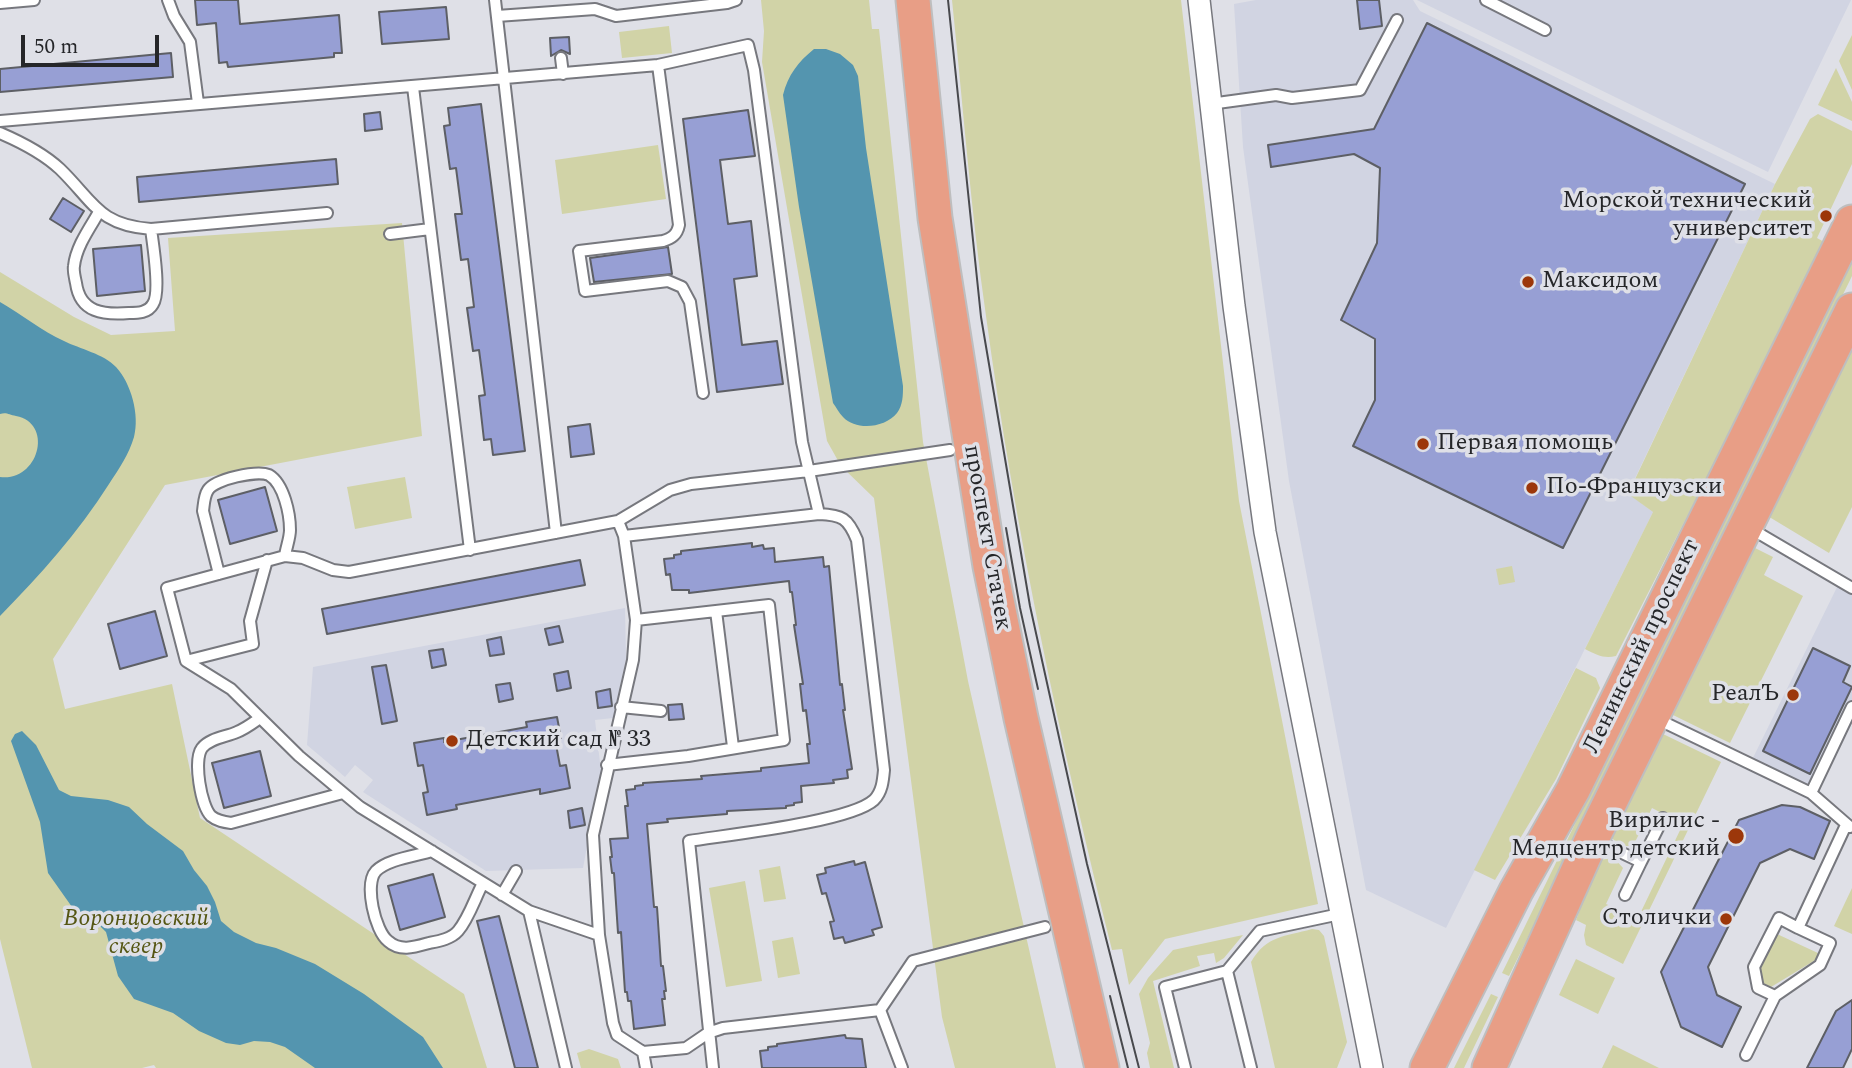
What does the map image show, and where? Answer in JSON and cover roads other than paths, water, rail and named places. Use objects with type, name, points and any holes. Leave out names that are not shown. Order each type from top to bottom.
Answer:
[{"type":"main road","name":"проспект Стачек","points":[[890,0],[919,242],[950,450],[978,607],[1045,927],[1080,1068]]},
{"type":"main road","name":"проспект Стачек","points":[[913,0],[935,218],[990,566],[1024,731],[1102,1068]]},
{"type":"main road","name":"Ленинский проспект","points":[[1426,1068],[1516,891],[1573,790],[1852,222]]},
{"type":"main road","name":"Ленинский проспект","points":[[1489,1068],[1592,839],[1852,311]]},
{"type":"street","points":[[1199,0],[1234,306],[1265,532],[1372,1068]]},
{"type":"lane","points":[[0,3],[34,0]]},
{"type":"lane","points":[[168,0],[174,16],[190,42],[198,103]]},
{"type":"lane","points":[[495,0],[556,533]]},
{"type":"lane","points":[[497,16],[595,9],[616,16],[736,0]]},
{"type":"lane","points":[[1486,0],[1545,30]]},
{"type":"lane","points":[[1210,104],[1276,95],[1292,97],[1360,90],[1397,20]]},
{"type":"lane","points":[[0,121],[659,65],[748,45],[802,442],[819,514]]},
{"type":"lane","points":[[561,58],[563,74]]},
{"type":"lane","points":[[659,65],[679,225],[677,232],[663,241],[579,251],[585,291],[668,281],[682,287],[690,302],[703,393]]},
{"type":"lane","points":[[414,87],[470,550]]},
{"type":"lane","points":[[0,133],[38,152],[59,169],[99,212],[130,228],[151,229],[327,213]]},
{"type":"lane","points":[[99,212],[83,240],[74,267],[82,301],[92,309],[107,314],[143,312],[153,307],[157,296],[151,229]]},
{"type":"lane","points":[[390,234],[430,229]]},
{"type":"lane","points":[[599,935],[529,912],[360,807],[299,756],[231,689],[186,661],[167,588],[285,556],[303,558],[333,570],[349,572],[618,521],[670,490],[691,484],[809,471],[950,450]]},
{"type":"lane","points":[[219,574],[204,511],[208,489],[215,483],[257,472],[270,476],[282,493],[290,530],[285,556]]},
{"type":"lane","points":[[624,536],[836,514],[850,523],[857,540],[884,770],[883,786],[874,800],[862,807],[826,819],[689,841],[713,1068]]},
{"type":"lane","points":[[618,521],[624,536],[636,620],[633,660],[593,835],[599,935],[617,1035],[643,1052],[686,1048],[708,1033],[723,1028],[880,1010],[913,961],[1045,927]]},
{"type":"lane","points":[[1746,526],[1852,588]]},
{"type":"lane","points":[[186,661],[253,644],[250,621],[267,560]]},
{"type":"lane","points":[[607,765],[688,756],[784,740],[769,605],[636,620]]},
{"type":"lane","points":[[716,611],[733,747]]},
{"type":"lane","points":[[621,707],[661,711]]},
{"type":"lane","points":[[1811,793],[1852,707]]},
{"type":"lane","points":[[1652,717],[1811,793],[1849,826],[1798,928]]},
{"type":"lane","points":[[260,718],[237,732],[203,746],[198,756],[197,768],[206,810],[212,817],[221,822],[231,822],[343,793]]},
{"type":"lane","points":[[1625,895],[1662,818]]},
{"type":"lane","points":[[1592,839],[1641,862]]},
{"type":"lane","points":[[432,852],[384,866],[374,873],[370,886],[371,899],[380,929],[387,941],[409,948],[449,938],[457,933],[482,883]]},
{"type":"lane","points":[[502,895],[516,871]]},
{"type":"lane","points":[[529,912],[566,1068]]},
{"type":"lane","points":[[1185,1068],[1166,987],[1227,971],[1260,931],[1340,914]]},
{"type":"lane","points":[[1746,1055],[1775,996],[1819,965],[1830,943],[1779,918],[1754,967],[1758,988],[1775,996]]},
{"type":"lane","points":[[1227,971],[1251,1068]]},
{"type":"lane","points":[[880,1010],[902,1068]]},
{"type":"lane","points":[[643,1052],[646,1068]]},
{"type":"water","points":[[814,49],[826,49],[840,54],[853,65],[858,76],[866,148],[903,386],[902,403],[897,413],[878,425],[855,424],[842,415],[833,403],[799,207],[783,95],[794,69]]},
{"type":"water","points":[[0,302],[56,337],[111,362],[130,390],[136,428],[120,467],[85,520],[0,616],[0,477],[13,476],[24,471],[37,451],[38,440],[35,429],[28,421],[0,414]]},
{"type":"water","points":[[22,731],[36,745],[59,790],[71,796],[108,800],[129,807],[183,851],[207,886],[221,921],[234,932],[256,943],[315,964],[364,994],[423,1037],[443,1068],[315,1068],[285,1047],[270,1042],[254,1041],[240,1045],[226,1043],[199,1031],[173,1013],[134,999],[118,976],[106,932],[93,919],[72,907],[48,873],[40,822],[11,741],[15,734]]},
{"type":"tram line","points":[[948,0],[981,317],[1030,606],[1087,864],[1139,1068]]},
{"type":"tram line","points":[[1006,528],[1038,689]]},
{"type":"tram line","points":[[1110,996],[1128,1068]]},
{"type":"place","name":"Морской технический университет","points":[[1826,216]]},
{"type":"place","name":"Максидом","points":[[1528,282]]},
{"type":"place","name":"Первая помощь","points":[[1423,444]]},
{"type":"place","name":"По-Французски","points":[[1532,488]]},
{"type":"place","name":"РеалЪ","points":[[1793,695]]},
{"type":"place","name":"Детский сад № 33","points":[[452,741]]},
{"type":"place","name":"Вирилис - Медцентр детский","points":[[1736,836]]},
{"type":"place","name":"Столички","points":[[1726,919]]},
{"type":"park label","name":"Воронцовский сквер","points":[[136,934]]}]
